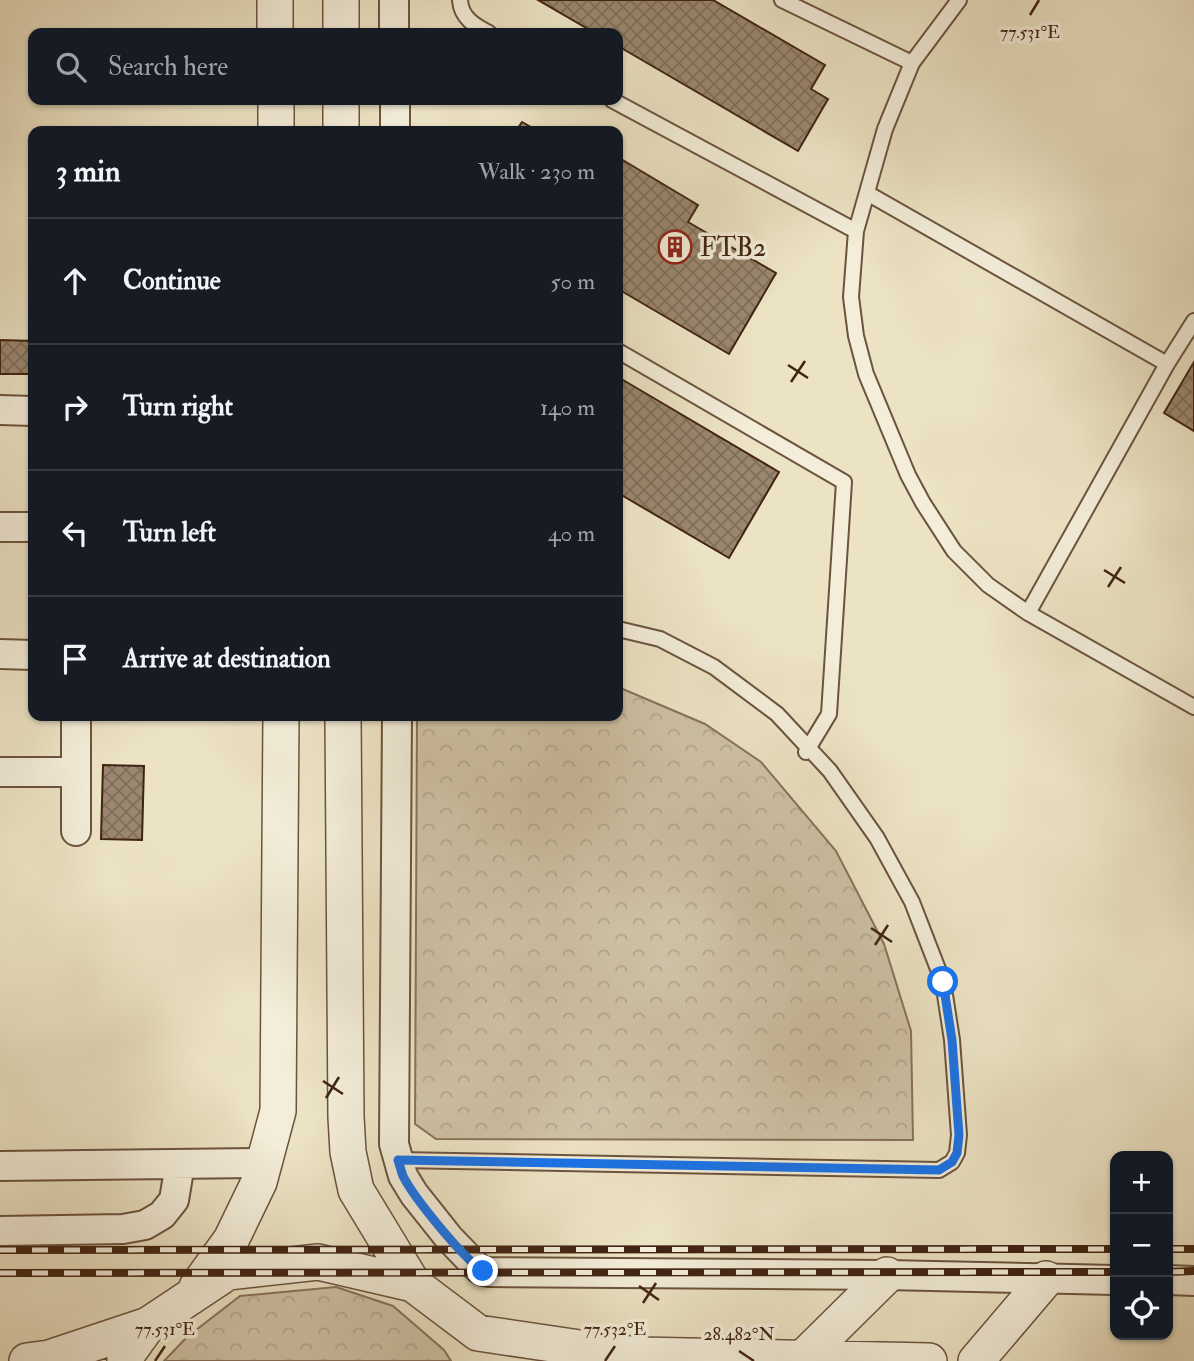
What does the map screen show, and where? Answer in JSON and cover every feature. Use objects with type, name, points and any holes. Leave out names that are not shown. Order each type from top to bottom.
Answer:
[{"type":"street","points":[[275,0],[275,28]]},
{"type":"street","points":[[341,0],[341,28]]},
{"type":"street","points":[[394,0],[394,28]]},
{"type":"street","points":[[276,105],[276,126]]},
{"type":"street","points":[[341,105],[341,126]]},
{"type":"street","points":[[395,105],[395,126]]},
{"type":"street","points":[[0,410],[28,411]]},
{"type":"street","points":[[0,527],[28,527]]},
{"type":"street","points":[[0,654],[28,655]]},
{"type":"street","points":[[76,721],[76,831]]},
{"type":"street","points":[[189,1298],[231,1240],[259,1182],[278,1111],[281,721]]},
{"type":"street","points":[[343,721],[348,1152],[356,1190],[413,1284],[485,1347],[593,1350],[638,1355],[929,1361]]},
{"type":"street","points":[[397,721],[394,1144],[403,1176],[414,1194],[449,1238],[483,1271],[1110,1280]]},
{"type":"street","points":[[0,772],[76,772]]},
{"type":"street","points":[[0,1166],[264,1163]]},
{"type":"street","points":[[0,1231],[123,1229],[145,1225],[162,1215],[174,1200],[180,1164]]},
{"type":"street","points":[[27,1361],[49,1358],[148,1325],[228,1272],[318,1262],[413,1284]]},
{"type":"street","points":[[804,1357],[887,1275]]},
{"type":"street","points":[[976,1361],[1046,1279]]},
{"type":"street","points":[[1173,1280],[1194,1281]]},
{"type":"street","points":[[125,1361],[125,1357],[148,1325]]},
{"type":"lane","points":[[460,0],[466,17],[479,28]]},
{"type":"lane","points":[[782,0],[912,63]]},
{"type":"lane","points":[[959,0],[912,63],[885,129],[856,231],[851,297],[856,336],[866,374],[908,475],[954,551],[988,585],[1028,613],[1194,707]]},
{"type":"lane","points":[[621,105],[856,231]]},
{"type":"lane","points":[[867,193],[1167,364]]},
{"type":"lane","points":[[1028,613],[1167,364],[1194,321]]},
{"type":"lane","points":[[623,354],[844,482],[829,714],[807,750]]},
{"type":"lane","points":[[398,1160],[939,1170],[952,1162],[957,1153],[959,1135],[952,1040],[943,982],[912,902],[877,838],[830,771],[807,750],[777,714],[714,667],[660,639],[623,630]]},
{"type":"green space","points":[[623,689],[705,724],[761,762],[836,851],[884,944],[911,1031],[913,1140],[436,1139],[415,1124],[417,721],[623,721]]},
{"type":"green space","points":[[336,1287],[393,1306],[444,1350],[451,1361],[164,1361],[187,1337],[240,1296]]},
{"type":"building","points":[[538,0],[713,0],[825,65],[811,89],[828,99],[798,151],[623,49],[623,28],[586,28]]},
{"type":"building","name":"FTB2","points":[[623,160],[698,205],[688,222],[776,273],[729,354],[623,292]]},
{"type":"building","points":[[0,340],[28,341],[28,374],[0,374]]},
{"type":"building","points":[[1194,362],[1194,431],[1164,413]]},
{"type":"building","points":[[623,380],[779,472],[729,558],[623,496]]},
{"type":"building","points":[[103,765],[144,766],[142,840],[101,839]]},
{"type":"railway","points":[[0,1250],[1110,1249]]},
{"type":"railway","points":[[1173,1249],[1194,1249]]},
{"type":"railway","points":[[1173,1272],[1194,1271]]},
{"type":"railway","points":[[0,1273],[1110,1272]]},
{"type":"place","name":"FTB2","points":[[675,247]]},
{"type":"route","points":[[483,1271],[449,1238],[414,1194],[403,1176],[398,1160],[939,1170],[952,1162],[957,1153],[959,1135],[952,1040],[943,982]]}]
